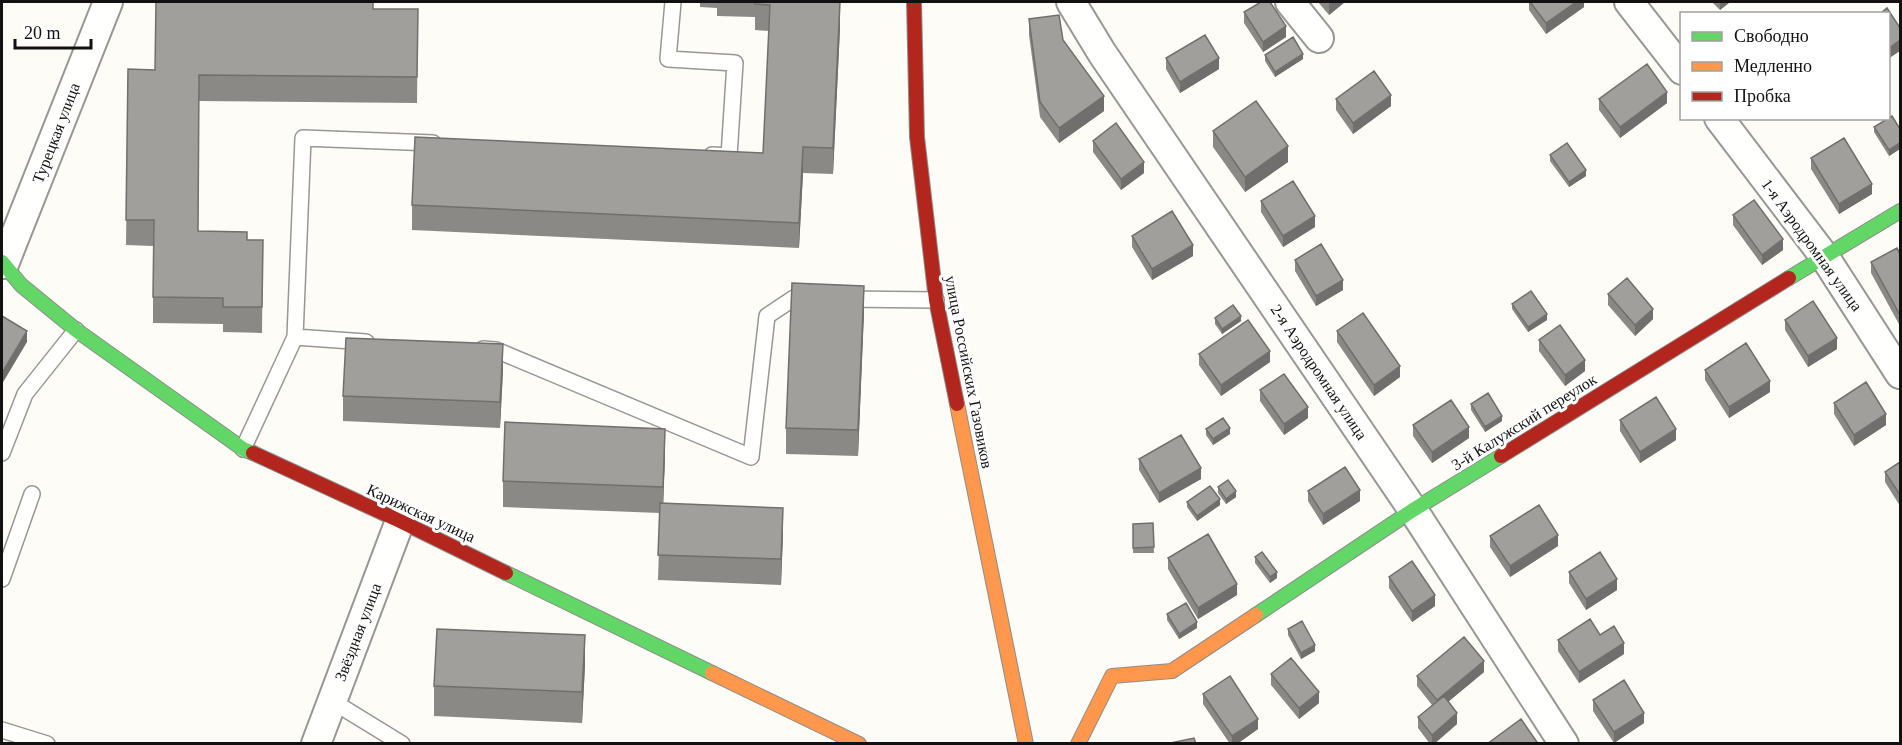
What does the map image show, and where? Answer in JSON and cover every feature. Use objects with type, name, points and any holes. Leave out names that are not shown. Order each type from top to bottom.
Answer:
[{"type":"street","name":"Турецкая улица","points":[[3,263],[108,2]]},
{"type":"street","name":"улица Российских Газовиков","points":[[914,2],[917,137],[936,300],[1026,744]]},
{"type":"street","name":"2-я Аэродромная улица","points":[[1071,2],[1102,53],[1413,510],[1564,744]]},
{"type":"street","points":[[1290,2],[1319,38]]},
{"type":"street","points":[[1629,2],[1680,67]]},
{"type":"street","name":"1-я Аэродромная улица","points":[[1721,120],[1824,256],[1900,374]]},
{"type":"street","name":"3-й Калужский переулок","points":[[1078,744],[1112,676],[1172,671],[1413,510],[1900,211]]},
{"type":"street","name":"Карижская улица","points":[[3,263],[21,285],[76,330],[243,449],[400,521],[859,744]]},
{"type":"street","name":"Звёздная улица","points":[[316,744],[400,521]]},
{"type":"lane","points":[[673,2],[668,59],[735,63],[729,156],[695,154]]},
{"type":"lane","points":[[243,449],[295,337],[303,138],[451,144]]},
{"type":"lane","points":[[472,349],[496,350],[751,457],[767,316],[794,298],[936,300]]},
{"type":"lane","points":[[2,453],[25,394],[76,330]]},
{"type":"lane","points":[[295,337],[378,342]]},
{"type":"lane","points":[[2,579],[32,494]]},
{"type":"lane","points":[[332,701],[402,744]]},
{"type":"lane","points":[[2,730],[47,744]]},
{"type":"building","points":[[156,2],[373,2],[373,9],[418,9],[417,77],[199,75],[198,231],[247,232],[247,240],[263,240],[262,307],[223,307],[223,298],[153,297],[154,220],[126,220],[128,69],[155,70]]},
{"type":"building","points":[[755,2],[840,2],[833,148],[803,147],[799,223],[412,205],[415,137],[763,153],[770,5],[755,4]]},
{"type":"building","points":[[1261,2],[1270,2],[1286,26],[1263,42],[1244,12]]},
{"type":"building","points":[[1530,2],[1576,2],[1546,23]]},
{"type":"building","points":[[1890,13],[1900,28],[1900,40],[1890,48]]},
{"type":"building","points":[[1059,15],[1063,40],[1104,96],[1059,128],[1040,102],[1029,19]]},
{"type":"building","points":[[1205,35],[1219,58],[1180,82],[1166,58]]},
{"type":"building","points":[[1293,37],[1303,54],[1275,72],[1265,55]]},
{"type":"building","points":[[1647,64],[1667,92],[1620,127],[1599,99]]},
{"type":"building","points":[[1374,71],[1391,95],[1353,123],[1336,99]]},
{"type":"building","points":[[1256,101],[1288,146],[1245,177],[1213,131]]},
{"type":"building","points":[[1892,116],[1900,129],[1900,143],[1889,150],[1874,127],[1885,120],[1890,120]]},
{"type":"building","points":[[1116,123],[1144,162],[1121,179],[1093,141]]},
{"type":"building","points":[[1844,138],[1872,184],[1839,204],[1811,158]]},
{"type":"building","points":[[1567,143],[1586,170],[1569,182],[1550,155]]},
{"type":"building","points":[[1293,181],[1315,216],[1283,236],[1261,201]]},
{"type":"building","points":[[1754,200],[1783,239],[1762,255],[1733,215]]},
{"type":"building","points":[[1172,211],[1193,245],[1152,269],[1132,236]]},
{"type":"building","points":[[1321,244],[1343,280],[1316,296],[1295,260]]},
{"type":"building","points":[[1897,248],[1900,254],[1900,315],[1871,262]]},
{"type":"building","points":[[1627,278],[1653,309],[1635,325],[1608,294]]},
{"type":"building","points":[[792,283],[864,286],[858,430],[786,428]]},
{"type":"building","points":[[1531,291],[1547,314],[1528,327],[1512,304]]},
{"type":"building","points":[[1813,301],[1837,338],[1808,356],[1785,320]]},
{"type":"building","points":[[1233,305],[1241,316],[1222,329],[1215,318]]},
{"type":"building","points":[[1363,313],[1400,366],[1374,385],[1337,331]]},
{"type":"building","points":[[2,316],[27,331],[2,373]]},
{"type":"building","points":[[1248,320],[1270,351],[1221,385],[1199,354]]},
{"type":"building","points":[[1560,325],[1585,360],[1565,375],[1539,340]]},
{"type":"building","points":[[346,338],[503,344],[500,402],[343,396]]},
{"type":"building","points":[[1746,343],[1770,381],[1729,407],[1705,370]]},
{"type":"building","points":[[1284,374],[1308,407],[1284,424],[1260,390]]},
{"type":"building","points":[[1866,382],[1886,414],[1854,435],[1834,403]]},
{"type":"building","points":[[1488,393],[1502,416],[1485,427],[1471,404]]},
{"type":"building","points":[[1656,397],[1676,429],[1640,452],[1620,420]]},
{"type":"building","points":[[1451,400],[1469,427],[1432,452],[1413,425]]},
{"type":"building","points":[[1223,418],[1230,428],[1213,439],[1206,429]]},
{"type":"building","points":[[505,422],[665,429],[663,487],[503,481]]},
{"type":"building","points":[[1181,435],[1201,468],[1159,493],[1139,459]]},
{"type":"building","points":[[1900,462],[1900,495],[1885,472]]},
{"type":"building","points":[[1345,467],[1360,490],[1323,514],[1308,491]]},
{"type":"building","points":[[1228,480],[1236,491],[1226,499],[1218,487]]},
{"type":"building","points":[[1210,486],[1220,499],[1197,516],[1187,502]]},
{"type":"building","points":[[660,503],[783,508],[781,559],[658,555]]},
{"type":"building","points":[[1539,505],[1558,535],[1510,566],[1490,536]]},
{"type":"building","points":[[1153,523],[1154,547],[1133,548],[1133,524]]},
{"type":"building","points":[[1208,534],[1237,584],[1198,608],[1168,558]]},
{"type":"building","points":[[1262,552],[1277,572],[1270,577],[1255,557]]},
{"type":"building","points":[[1600,552],[1617,579],[1586,599],[1569,572]]},
{"type":"building","points":[[1412,561],[1435,595],[1412,611],[1389,577]]},
{"type":"building","points":[[1186,603],[1197,622],[1179,634],[1167,614]]},
{"type":"building","points":[[1590,619],[1600,635],[1614,626],[1624,643],[1579,672],[1558,640]]},
{"type":"building","points":[[1302,621],[1315,645],[1301,653],[1288,629]]},
{"type":"building","points":[[437,629],[585,635],[582,692],[434,686]]},
{"type":"building","points":[[1464,637],[1484,661],[1437,700],[1417,676]]},
{"type":"building","points":[[1291,658],[1319,692],[1299,708],[1271,674]]},
{"type":"building","points":[[1230,676],[1258,719],[1232,736],[1203,694]]},
{"type":"building","points":[[1624,680],[1644,713],[1614,732],[1593,700]]},
{"type":"building","points":[[1444,696],[1457,713],[1432,735],[1418,717]]},
{"type":"building","points":[[1521,719],[1537,742],[1534,744],[1487,744]]},
{"type":"building","points":[[1194,738],[1196,744],[1170,744],[1170,743]]},
{"type":"traffic: fast","points":[[1789,278],[1900,211]]},
{"type":"traffic: fast","points":[[2,262],[21,285],[76,330],[243,449],[253,453]]},
{"type":"traffic: fast","points":[[1256,615],[1413,510],[1501,456]]},
{"type":"traffic: fast","points":[[506,573],[712,673]]},
{"type":"traffic: slow","points":[[957,404],[1026,744]]},
{"type":"traffic: slow","points":[[1078,744],[1112,676],[1172,671],[1256,615]]},
{"type":"traffic: slow","points":[[712,673],[859,744]]},
{"type":"traffic: jam","points":[[914,2],[917,137],[936,300],[957,404]]},
{"type":"traffic: jam","points":[[1501,456],[1789,278]]},
{"type":"traffic: jam","points":[[253,453],[506,573]]}]
